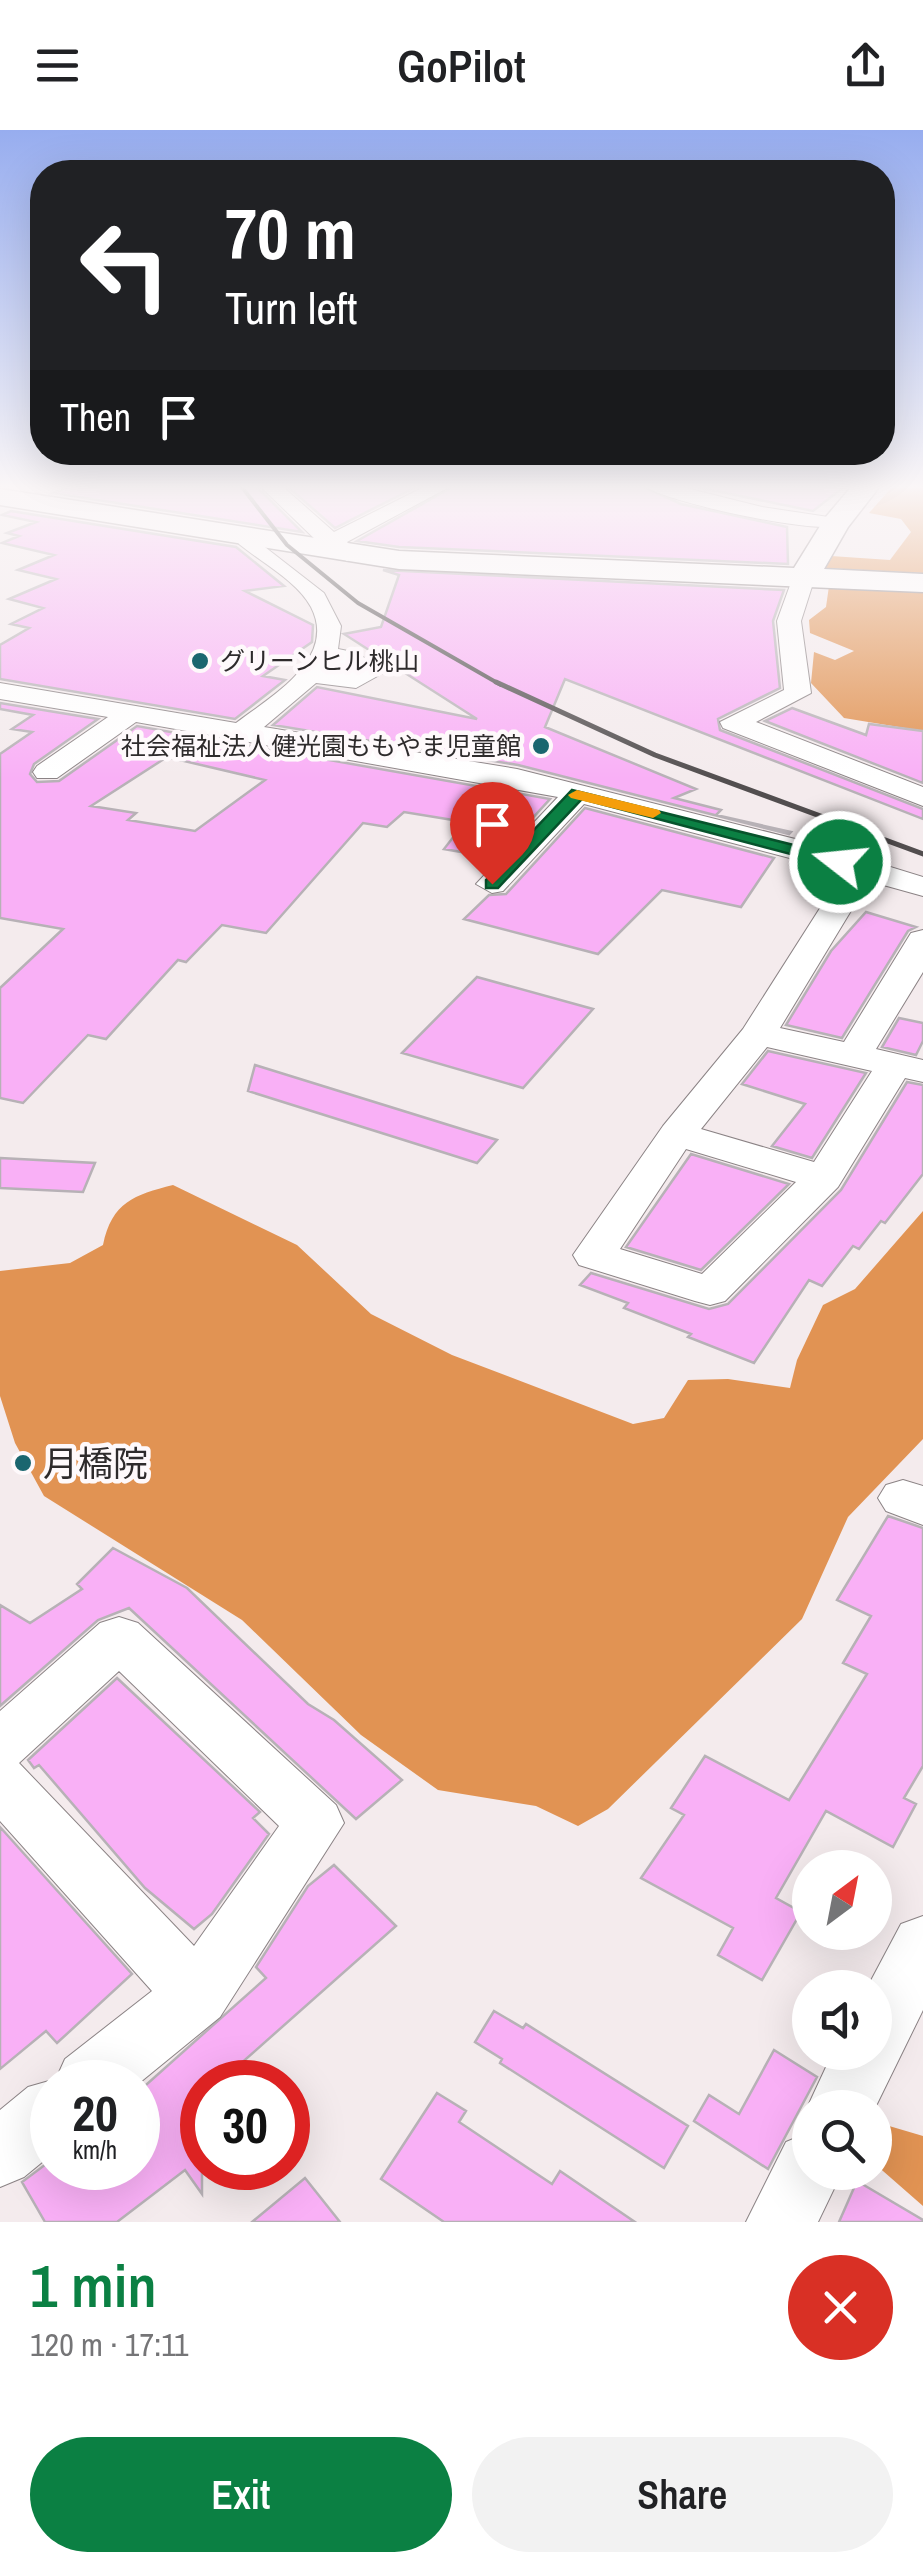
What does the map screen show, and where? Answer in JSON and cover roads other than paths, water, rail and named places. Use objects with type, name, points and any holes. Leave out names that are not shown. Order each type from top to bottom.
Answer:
[{"type":"street","points":[[242,732],[318,665],[327,622],[322,605],[298,584]]},
{"type":"street","points":[[803,584],[802,600],[790,614],[790,675],[798,693],[733,722],[923,797]]},
{"type":"street","points":[[0,691],[517,778],[923,887]]},
{"type":"street","points":[[47,772],[131,713]]},
{"type":"street","points":[[492,884],[578,793]]},
{"type":"street","points":[[758,1034],[909,1068],[824,1178],[710,1290],[594,1255],[677,1134],[758,1034],[860,868]]},
{"type":"street","points":[[853,1056],[888,1004],[923,940]]},
{"type":"street","points":[[888,1004],[923,1014]]},
{"type":"street","points":[[677,1134],[824,1178]]},
{"type":"street","points":[[0,1746],[119,1638],[315,1823],[197,1995],[116,2060]]},
{"type":"street","points":[[0,1781],[197,1995]]},
{"type":"street","points":[[892,2006],[923,1945]]},
{"type":"street","points":[[0,2153],[30,2129]]},
{"type":"street","points":[[781,2222],[798,2190]]},
{"type":"railway","points":[[334,584],[358,603],[501,685]]},
{"type":"railway","points":[[496,682],[655,755],[923,854]]},
{"type":"place","name":"グリーンヒル桃山","points":[[200,661]]},
{"type":"place","name":"社会福祉法人健光園ももやま児童館","points":[[541,746]]},
{"type":"place","name":"月橋院","points":[[23,1463]]}]
